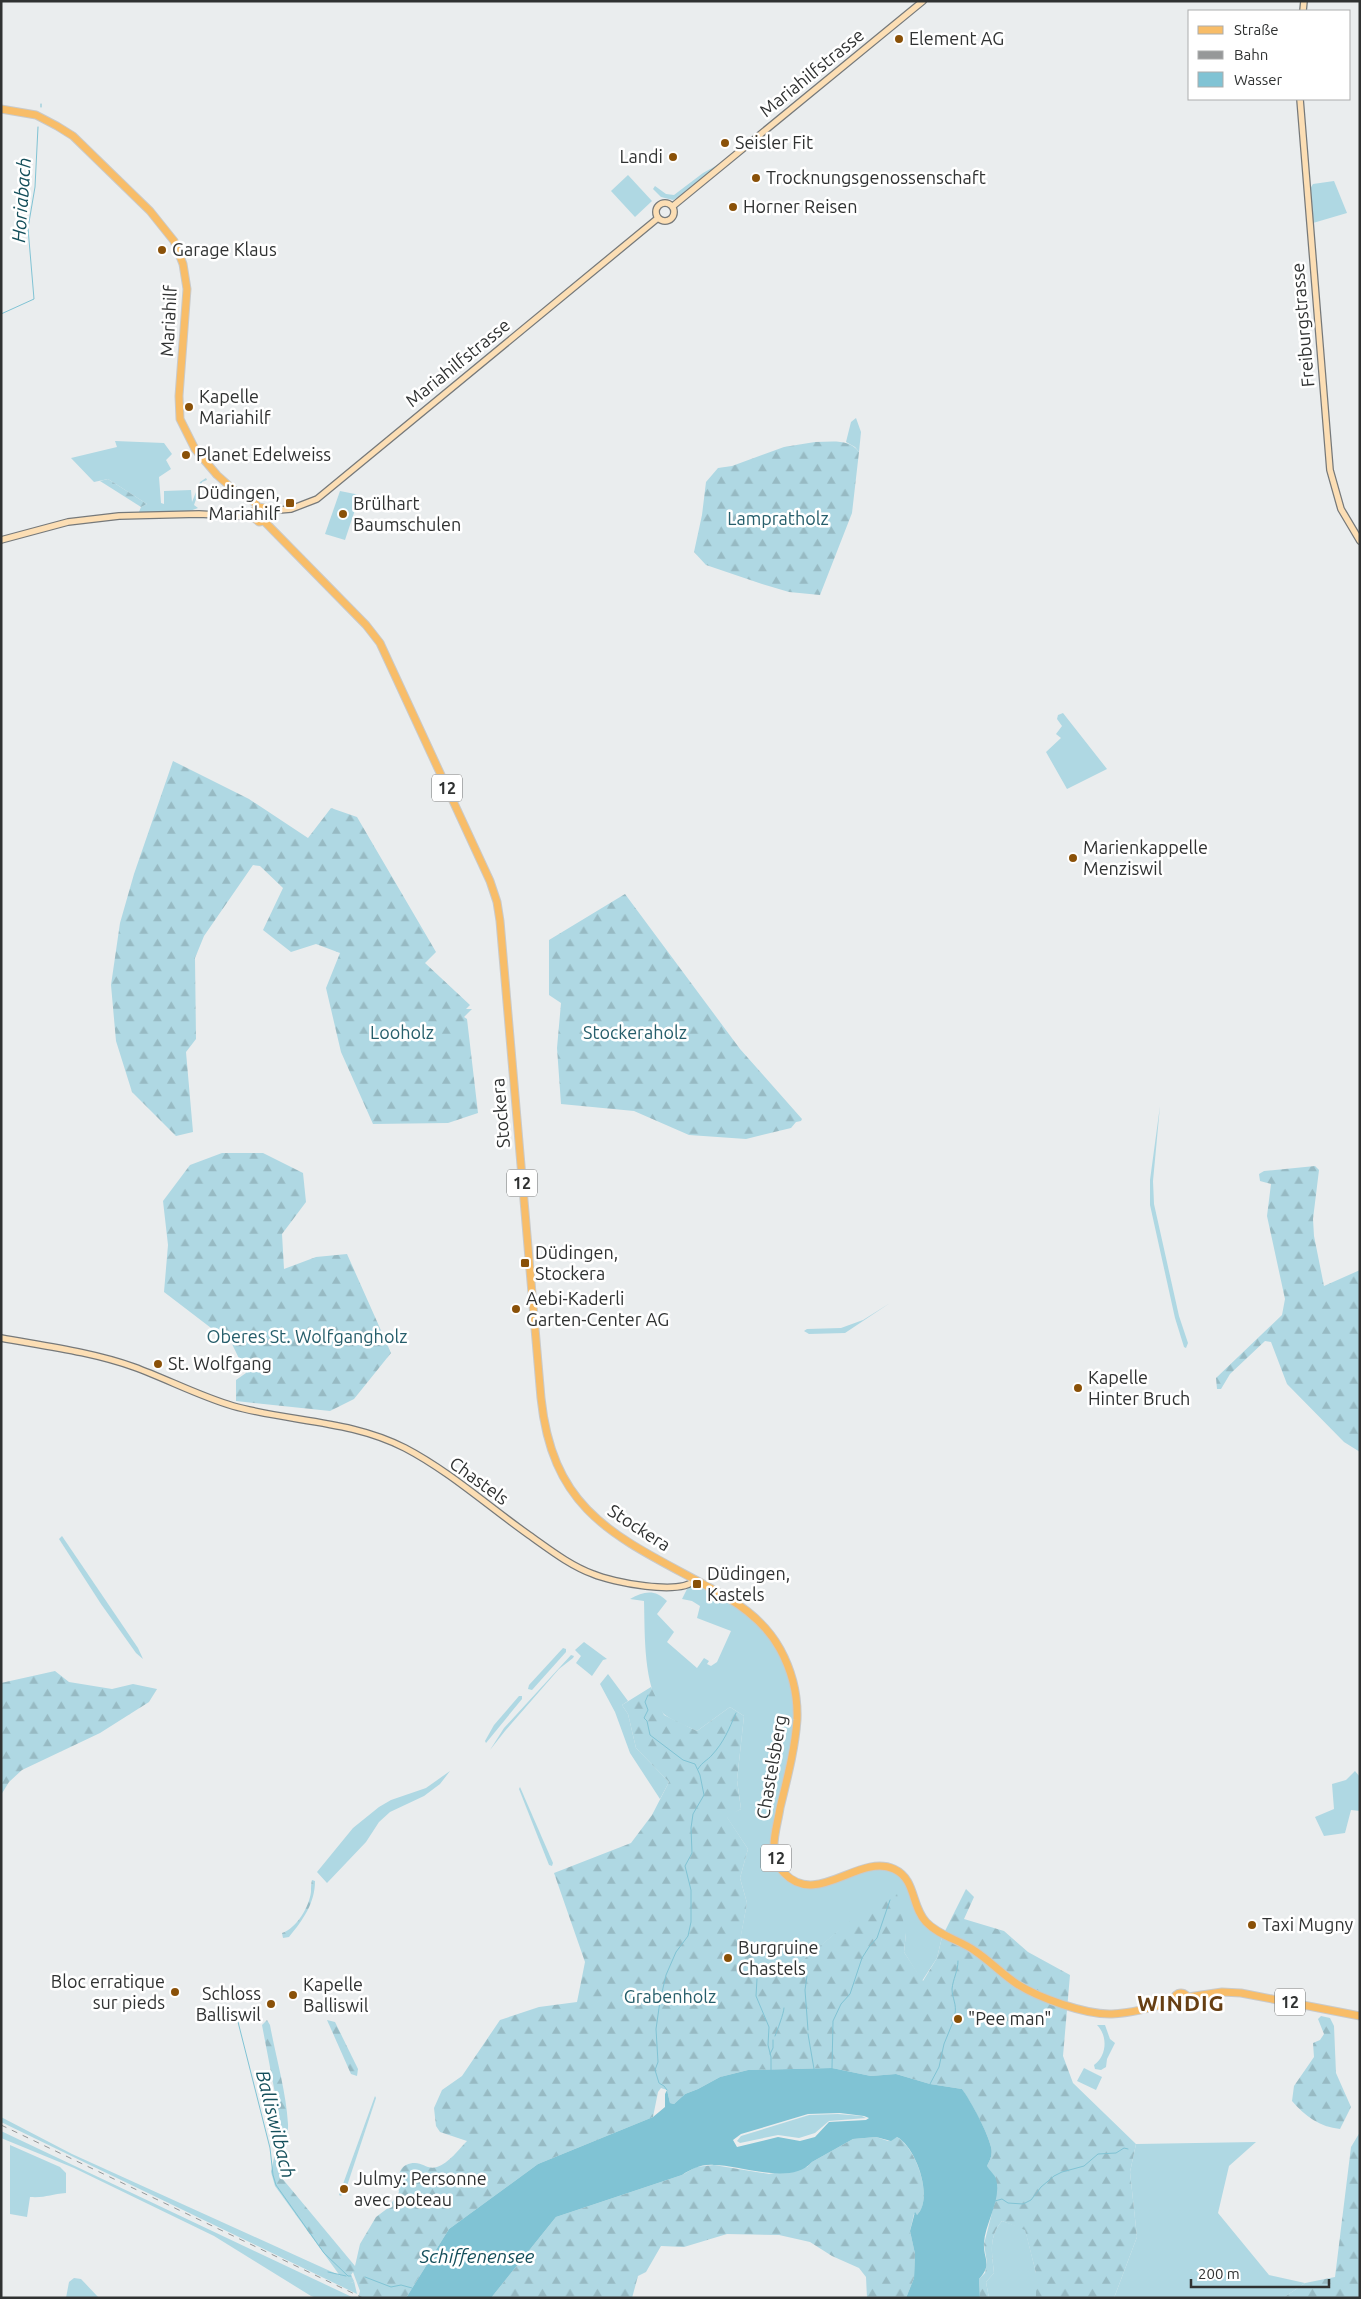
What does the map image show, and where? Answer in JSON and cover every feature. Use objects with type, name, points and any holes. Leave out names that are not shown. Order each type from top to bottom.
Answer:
[{"type":"main road","name":"Mariahilfstrasse","points":[[673,206],[923,1]]},
{"type":"main road","name":"Freiburgstrasse","points":[[1300,100],[1330,470],[1341,509],[1360,541]]},
{"type":"main road","name":"Mariahilf","points":[[1,109],[36,116],[58,126],[82,144],[150,211],[177,247],[183,264],[187,290],[179,396],[180,419],[195,449],[216,476],[235,491],[254,502],[258,507]]},
{"type":"main road","name":"Mariahilfstrasse","points":[[668,203],[673,206],[675,213],[672,219],[665,221],[658,218],[656,209],[660,204],[668,203]]},
{"type":"main road","name":"Mariahilfstrasse","points":[[267,511],[292,509],[317,499],[658,218]]},
{"type":"main road","points":[[1,540],[68,522],[119,516],[199,514],[253,517],[254,511],[258,507],[264,508],[267,511],[268,517],[264,521]]},
{"type":"main road","name":"12","points":[[253,517],[256,521],[264,521]]},
{"type":"main road","name":"Stockera","points":[[264,521],[374,634],[383,648],[486,872],[497,902],[541,1398],[550,1445],[565,1481],[580,1502],[596,1519],[625,1540],[695,1580]]},
{"type":"main road","name":"Chastels","points":[[1,1338],[134,1367],[221,1402],[252,1411],[346,1427],[386,1439],[429,1463],[575,1566],[620,1582],[682,1586],[688,1585],[695,1580]]},
{"type":"main road","points":[[682,1586],[684,1573]]},
{"type":"main road","name":"Chastelsberg","points":[[695,1580],[733,1600],[752,1614],[765,1627],[779,1647],[793,1682],[797,1713],[793,1749],[774,1842],[776,1859],[781,1870],[794,1881],[810,1885],[826,1883],[870,1868],[881,1866],[893,1869],[907,1880],[923,1918],[941,1933],[973,1949],[1025,1988],[1083,2009],[1105,2014],[1117,2014],[1174,2001],[1175,1995],[1179,1993],[1185,1994],[1188,1998],[1222,1992],[1241,1993],[1360,2016]]},
{"type":"green space","points":[[721,163],[684,194],[673,200],[661,197],[653,189],[655,186],[666,194],[674,195],[703,173]]},
{"type":"green space","points":[[628,175],[652,201],[635,217],[611,191]]},
{"type":"green space","points":[[1334,181],[1347,213],[1313,223],[1310,189],[1313,184]]},
{"type":"green space","points":[[856,418],[861,432],[859,452],[855,447],[846,442],[851,422]]},
{"type":"green space","points":[[115,441],[164,443],[172,454],[166,460],[171,469],[159,477],[161,503],[164,504],[164,491],[191,490],[192,502],[200,482],[206,478],[207,480],[202,482],[194,505],[198,508],[187,512],[139,512],[141,507],[147,504],[108,479],[94,482],[71,458],[117,447]]},
{"type":"green space","name":"Lampratholz","points":[[833,441],[845,443],[859,452],[852,513],[820,595],[789,592],[706,565],[694,552],[702,515],[706,482],[718,468],[732,466],[784,447]]},
{"type":"green space","points":[[108,479],[147,504],[141,507],[100,481]]},
{"type":"green space","name":"Brülhart Baumschulen","points":[[340,491],[360,495],[345,540],[325,534]]},
{"type":"green space","points":[[1063,713],[1107,769],[1067,789],[1046,752],[1061,738],[1056,734],[1062,726],[1057,719],[1058,715]]},
{"type":"green space","name":"Looholz","points":[[173,761],[249,799],[308,838],[331,808],[357,817],[436,952],[425,963],[470,1005],[466,1009],[472,1009],[464,1017],[467,1019],[478,1113],[448,1123],[373,1124],[341,1052],[326,988],[340,953],[316,944],[291,952],[263,930],[283,888],[260,866],[253,865],[204,936],[195,958],[196,1039],[186,1052],[193,1132],[176,1136],[132,1092],[116,1041],[111,985],[120,923],[134,874]]},
{"type":"green space","name":"Stockeraholz","points":[[625,894],[740,1049],[802,1119],[801,1121],[796,1122],[791,1128],[746,1139],[689,1135],[634,1111],[561,1104],[557,1048],[561,1003],[549,995],[549,940]]},
{"type":"green space","points":[[1160,1106],[1153,1181],[1154,1204],[1179,1316],[1188,1343],[1186,1348],[1184,1347],[1175,1318],[1150,1205],[1150,1180]]},
{"type":"green space","name":"Oberes St. Wolfgangholz","points":[[222,1153],[263,1153],[303,1173],[306,1202],[282,1234],[284,1269],[316,1257],[347,1254],[391,1353],[354,1399],[330,1411],[236,1401],[236,1380],[246,1373],[232,1344],[164,1292],[168,1245],[163,1201],[190,1165]]},
{"type":"green space","points":[[1315,1166],[1319,1170],[1313,1219],[1314,1236],[1324,1286],[1360,1270],[1360,1452],[1344,1442],[1287,1384],[1271,1342],[1265,1341],[1230,1374],[1221,1389],[1217,1389],[1216,1378],[1282,1315],[1285,1299],[1267,1216],[1271,1184],[1260,1181],[1259,1174],[1264,1171]]},
{"type":"green space","points":[[890,1303],[845,1333],[809,1334],[804,1331],[807,1329],[841,1328],[863,1320]]},
{"type":"green space","points":[[62,1536],[138,1648],[143,1659],[136,1653],[101,1604],[59,1539]]},
{"type":"green space","points":[[693,1586],[704,1588],[726,1598],[743,1610],[765,1631],[780,1653],[789,1676],[793,1700],[793,1724],[773,1846],[775,1863],[779,1873],[790,1882],[805,1887],[829,1884],[865,1870],[877,1869],[896,1872],[904,1880],[912,1901],[918,1910],[942,1937],[937,1958],[922,1981],[904,1952],[906,1933],[841,1929],[796,1966],[774,1960],[740,1940],[747,1903],[740,1878],[748,1849],[726,1816],[741,1809],[737,1780],[744,1716],[730,1707],[697,1731],[663,1713],[656,1702],[648,1674],[644,1601],[630,1599],[649,1592],[663,1597],[667,1601],[657,1614],[674,1632],[667,1642],[697,1668],[704,1658],[709,1661],[707,1664],[711,1666],[717,1662],[731,1631],[697,1618],[700,1606],[692,1601],[682,1599],[687,1589]]},
{"type":"green space","points":[[584,1642],[607,1659],[603,1660],[592,1676],[576,1663],[581,1656],[575,1650]]},
{"type":"green space","points":[[563,1648],[566,1649],[566,1652],[532,1690],[528,1689],[529,1685]]},
{"type":"green space","points":[[571,1655],[574,1656],[573,1658],[559,1669],[490,1750],[504,1728]]},
{"type":"green space","points":[[55,1671],[69,1682],[112,1689],[133,1684],[157,1689],[149,1702],[100,1733],[22,1770],[9,1782],[1,1795],[1,1683]]},
{"type":"green space","points":[[608,1674],[628,1701],[622,1705],[628,1714],[636,1748],[669,1782],[660,1799],[630,1753],[615,1712],[600,1684]]},
{"type":"green space","name":"Grabenholz","points":[[651,1687],[664,1715],[697,1731],[730,1707],[744,1716],[737,1780],[741,1809],[727,1817],[748,1849],[740,1878],[747,1903],[740,1941],[774,1960],[796,1966],[875,1900],[897,1894],[906,1933],[904,1952],[923,1981],[937,1958],[942,1937],[966,1889],[974,1897],[964,1919],[1004,1931],[1028,1952],[1070,1975],[1063,2056],[1073,2083],[1136,2144],[1130,2172],[1137,2237],[1114,2298],[1036,2298],[1036,2273],[1025,2230],[1002,2221],[993,2239],[994,2273],[986,2282],[989,2298],[980,2298],[979,2279],[985,2273],[987,2263],[984,2244],[995,2201],[987,2166],[992,2150],[983,2126],[966,2095],[962,2089],[930,2084],[896,2074],[871,2076],[832,2068],[748,2070],[720,2077],[685,2094],[674,2104],[670,2103],[667,2090],[661,2088],[658,2092],[653,2117],[538,2164],[449,2229],[406,2298],[358,2298],[360,2291],[353,2272],[351,2275],[354,2281],[352,2283],[343,2280],[275,2186],[271,2172],[281,2125],[262,2025],[267,2020],[270,2025],[287,2112],[288,2131],[281,2164],[281,2177],[355,2266],[360,2244],[376,2217],[388,2208],[399,2192],[398,2178],[402,2169],[409,2164],[415,2163],[431,2168],[437,2167],[449,2160],[467,2141],[440,2132],[436,2126],[434,2108],[442,2090],[462,2076],[500,2020],[539,2007],[577,2002],[585,1962],[554,1873],[631,1843],[652,1815],[669,1782],[636,1748],[628,1714],[622,1705]]},
{"type":"green space","points":[[519,1696],[522,1696],[522,1699],[486,1743],[485,1741],[494,1725]]},
{"type":"green space","points":[[450,1771],[440,1784],[424,1796],[390,1812],[379,1822],[366,1842],[327,1883],[317,1872],[353,1828],[379,1807],[391,1800],[426,1788]]},
{"type":"green space","points":[[1355,1771],[1360,1777],[1360,1811],[1351,1810],[1345,1833],[1324,1836],[1315,1817],[1334,1809],[1332,1784],[1346,1780]]},
{"type":"green space","points":[[520,1787],[553,1863],[552,1866],[549,1865],[519,1789]]},
{"type":"green space","points":[[312,1880],[315,1881],[313,1897],[307,1911],[289,1937],[283,1938],[282,1933],[293,1927],[305,1910],[310,1898]]},
{"type":"green space","points":[[1321,2016],[1330,2018],[1334,2026],[1336,2073],[1351,2107],[1340,2129],[1326,2126],[1313,2120],[1292,2101],[1294,2086],[1314,2057],[1313,2043],[1320,2040],[1324,2034],[1318,2019]]},
{"type":"green space","points":[[327,2020],[335,2022],[358,2069],[357,2076],[351,2074]]},
{"type":"green space","points":[[1097,2025],[1105,2025],[1110,2039],[1115,2043],[1107,2059],[1106,2067],[1101,2070],[1095,2069],[1094,2065],[1104,2051],[1103,2035]]},
{"type":"green space","points":[[1084,2068],[1102,2077],[1096,2090],[1077,2081]]},
{"type":"green space","points":[[375,2096],[376,2098],[346,2189],[341,2196],[339,2195]]},
{"type":"green space","points":[[838,2114],[866,2118],[829,2121],[815,2133],[799,2138],[778,2135],[740,2143],[737,2141],[741,2136],[809,2115]]},
{"type":"green space","points":[[1,2117],[72,2154],[341,2276],[352,2283],[354,2281],[357,2294],[1,2122]]},
{"type":"green space","points":[[1,2131],[354,2298],[317,2298],[311,2296],[214,2236],[74,2168],[1,2138]]},
{"type":"green space","points":[[1360,2132],[1360,2298],[1283,2298],[1305,2283],[1335,2277],[1351,2147]]},
{"type":"green space","points":[[876,2137],[888,2141],[897,2137],[911,2151],[921,2174],[924,2197],[922,2207],[917,2215],[914,2214],[910,2231],[915,2254],[914,2278],[906,2298],[867,2298],[866,2277],[859,2268],[832,2256],[810,2242],[779,2235],[727,2234],[684,2247],[661,2246],[646,2272],[638,2276],[632,2298],[491,2298],[556,2217],[682,2175],[696,2167],[714,2165],[769,2174],[807,2167],[812,2162],[853,2139]]},
{"type":"green space","points":[[1256,2142],[1229,2166],[1218,2213],[1269,2275],[1305,2283],[1283,2298],[1114,2298],[1137,2237],[1130,2172],[1136,2144]]},
{"type":"green space","points":[[10,2145],[60,2167],[66,2173],[66,2193],[30,2197],[27,2217],[10,2214]]},
{"type":"green space","points":[[1002,2221],[1025,2229],[1036,2273],[1036,2298],[989,2298],[986,2282],[994,2273],[993,2239]]},
{"type":"green space","points":[[74,2278],[81,2279],[99,2298],[66,2298],[69,2282]]},
{"type":"water","name":"Schiffenensee","points":[[832,2068],[871,2076],[896,2074],[930,2084],[962,2089],[979,2117],[989,2141],[992,2152],[987,2166],[995,2177],[997,2187],[995,2203],[985,2235],[986,2269],[979,2279],[980,2298],[906,2298],[914,2278],[915,2254],[910,2231],[915,2212],[917,2215],[922,2207],[924,2197],[921,2173],[911,2151],[897,2137],[891,2141],[876,2137],[853,2139],[803,2169],[792,2173],[765,2172],[714,2165],[697,2167],[682,2175],[556,2217],[491,2298],[406,2298],[449,2229],[538,2164],[653,2117],[665,2107],[665,2094],[667,2090],[670,2103],[674,2104],[685,2094],[720,2077],[748,2070]],"holes":[[[840,2113],[869,2118],[866,2120],[829,2122],[815,2137],[800,2141],[778,2137],[737,2147],[733,2140],[741,2134],[808,2114]]]},
{"type":"waterway","name":"Horiabach","points":[[1,314],[34,299],[28,228],[35,187],[38,127]]},
{"type":"waterway","points":[[648,1695],[645,1702],[648,1710],[644,1718],[647,1721],[650,1735],[683,1760],[695,1764],[700,1775],[704,1795],[693,1814],[691,1828],[692,1853],[685,1866],[691,1890],[691,1922],[688,1936],[676,1952],[666,1975],[656,2029],[658,2062],[655,2070],[659,2083],[667,2090]]},
{"type":"waterway","points":[[698,1769],[720,1745],[736,1713]]},
{"type":"waterway","points":[[832,2068],[833,2021],[841,2004],[850,1994],[862,1958],[877,1938],[890,1900]]},
{"type":"waterway","points":[[955,2014],[952,1989],[958,1961]]},
{"type":"waterway","points":[[807,1976],[805,1990],[808,2030]]},
{"type":"waterway","points":[[757,1979],[756,1996],[769,2027],[768,2045],[771,2057],[771,2070]]},
{"type":"waterway","points":[[775,2036],[784,2008]]},
{"type":"waterway","name":"Balliswilbach","points":[[236,2014],[270,2148],[276,2185],[324,2253],[348,2276],[351,2276]]},
{"type":"waterway","points":[[930,2084],[939,2067],[944,2044],[955,2017]]},
{"type":"waterway","points":[[808,2034],[814,2069]]},
{"type":"waterway","points":[[770,2054],[773,2048],[773,2040]]},
{"type":"waterway","points":[[995,2201],[1002,2199],[1008,2203],[1023,2204],[1031,2200],[1041,2187],[1054,2176],[1084,2166],[1098,2154],[1116,2153],[1124,2148],[1128,2149]]},
{"type":"waterway","points":[[328,2272],[346,2276]]},
{"type":"waterway","name":"Balliswilbach","points":[[365,2277],[391,2287],[401,2285],[412,2288]]},
{"type":"railway","points":[[1,2125],[363,2298]]},
{"type":"place","name":"Element AG","points":[[899,39]]},
{"type":"place","name":"Seisler Fit","points":[[725,143]]},
{"type":"place","name":"Landi","points":[[673,157]]},
{"type":"place","name":"Trocknungsgenossenschaft","points":[[756,178]]},
{"type":"place","name":"Horner Reisen","points":[[733,207]]},
{"type":"place","name":"Garage Klaus","points":[[162,250]]},
{"type":"place","name":"Kapelle Mariahilf","points":[[189,407]]},
{"type":"place","name":"Planet Edelweiss","points":[[186,455]]},
{"type":"place","name":"Düdingen, Mariahilf","points":[[290,503]]},
{"type":"place","name":"Brülhart Baumschulen","points":[[343,514]]},
{"type":"place","name":"Marienkappelle Menziswil","points":[[1073,858]]},
{"type":"place","name":"Düdingen, Stockera","points":[[525,1263]]},
{"type":"place","name":"Aebi-Kaderli Garten-Center AG","points":[[516,1309]]},
{"type":"place","name":"St. Wolfgang","points":[[158,1364]]},
{"type":"place","name":"Kapelle Hinter Bruch","points":[[1078,1388]]},
{"type":"place","name":"Düdingen, Kastels","points":[[697,1584]]},
{"type":"place","name":"Taxi Mugny","points":[[1252,1925]]},
{"type":"place","name":"Burgruine Chastels","points":[[728,1958]]},
{"type":"place","name":"Bloc erratique sur pieds","points":[[175,1992]]},
{"type":"place","name":"Kapelle Balliswil","points":[[293,1995]]},
{"type":"place","name":"Schloss Balliswil","points":[[271,2004]]},
{"type":"place","name":"\"Pee man\"","points":[[958,2019]]},
{"type":"place","name":"Julmy: Personne avec poteau","points":[[344,2189]]},
{"type":"district","name":"WINDIG","points":[[1181,2003]]}]
